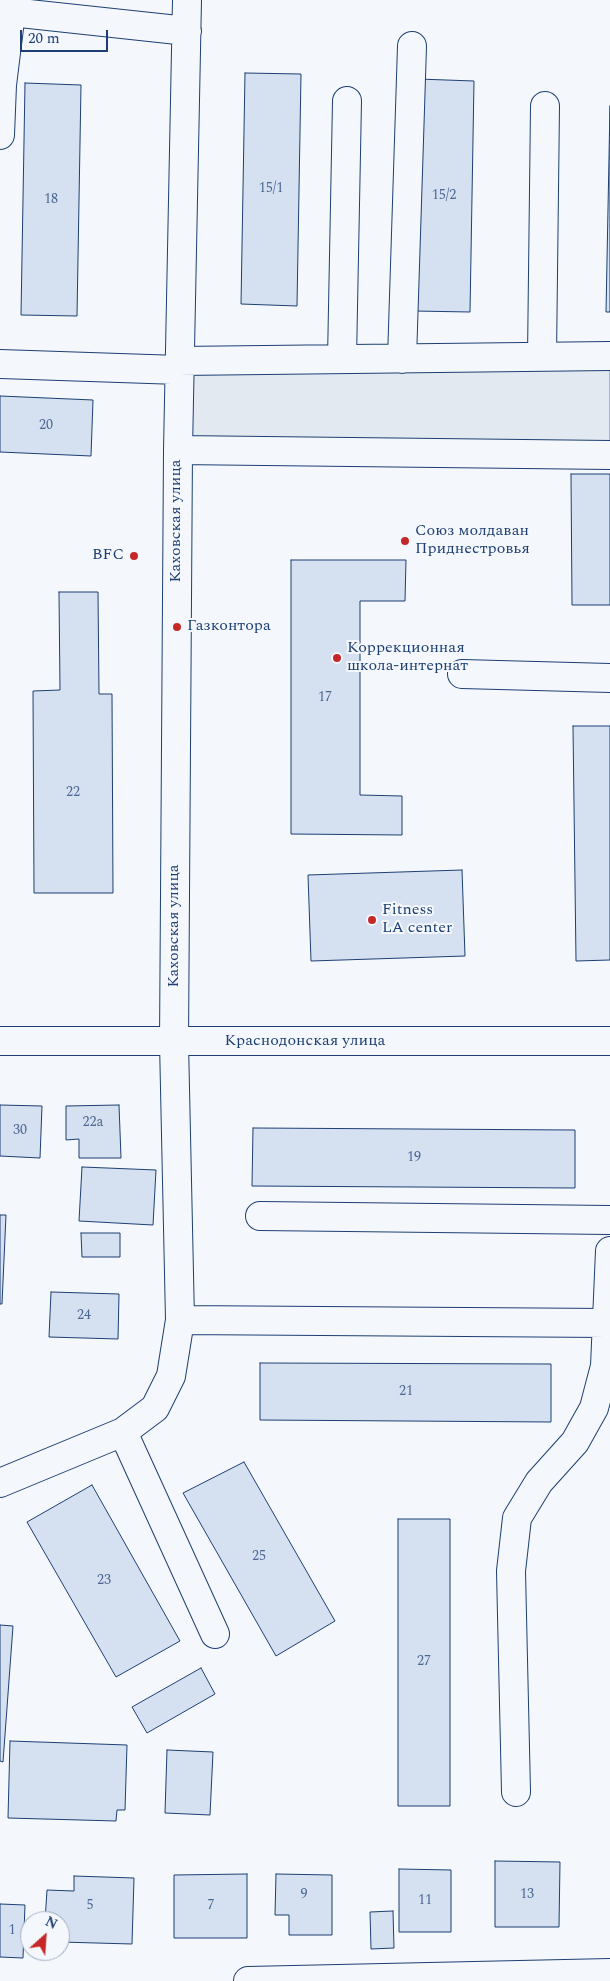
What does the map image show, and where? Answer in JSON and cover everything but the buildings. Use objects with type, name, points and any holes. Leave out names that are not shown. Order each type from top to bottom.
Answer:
[{"type":"street","name":"Каховская улица","points":[[0,1483],[123,1432],[155,1408],[170,1376],[180,1320],[174,1042],[179,366],[187,0]]},
{"type":"street","points":[[0,135],[7,6],[187,32]]},
{"type":"street","points":[[402,359],[412,46]]},
{"type":"street","points":[[342,360],[347,102]]},
{"type":"street","points":[[542,357],[545,106]]},
{"type":"street","points":[[0,364],[179,366],[342,360],[610,356]]},
{"type":"street","points":[[178,450],[610,455]]},
{"type":"street","points":[[462,674],[610,678]]},
{"type":"street","name":"Краснодонская улица","points":[[0,1041],[610,1041]]},
{"type":"street","points":[[260,1216],[610,1220]]},
{"type":"street","points":[[516,1792],[511,1571],[518,1518],[539,1482],[575,1442],[594,1408],[605,1366],[610,1251]]},
{"type":"street","points":[[180,1320],[607,1323]]},
{"type":"street","points":[[123,1432],[215,1634]]},
{"type":"street","points":[[248,1981],[610,1973]]},
{"type":"shaded area","points":[[610,356],[610,455],[178,450],[179,361]]},
{"type":"place","name":"Союз молдаван Приднестровья","points":[[405,541]]},
{"type":"place","name":"BFC","points":[[134,556]]},
{"type":"place","name":"Газконтора","points":[[177,627]]},
{"type":"place","name":"Коррекционная школа-интернат","points":[[337,658]]},
{"type":"place","name":"Fitness LA center","points":[[372,920]]}]
